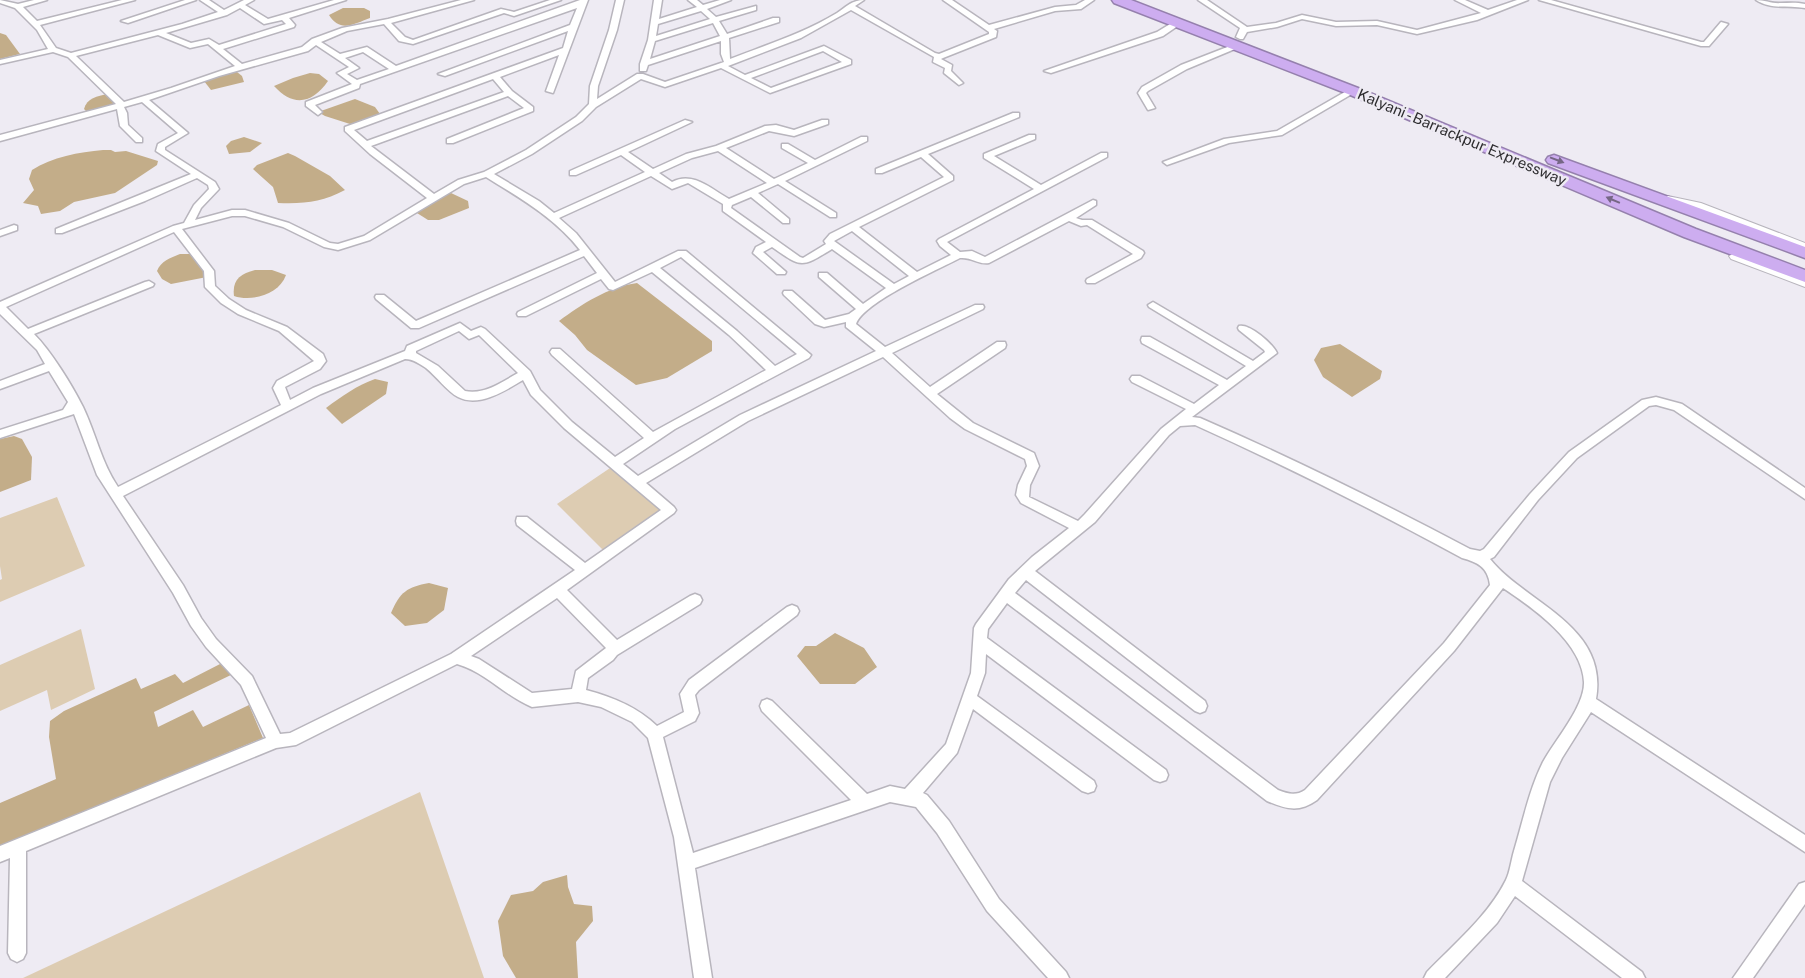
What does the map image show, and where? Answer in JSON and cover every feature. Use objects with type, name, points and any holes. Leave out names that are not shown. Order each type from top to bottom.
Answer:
[{"type":"highway","name":"Kalyani - Barrackpur Expressway","points":[[1119,0],[1178,23],[1237,39],[1353,91],[1644,214],[1805,276]]},
{"type":"highway","points":[[1135,0],[1805,253]]},
{"type":"street","points":[[0,1],[18,6],[43,0]]},
{"type":"street","points":[[35,24],[131,0]]},
{"type":"street","points":[[192,0],[126,21],[141,30],[159,33],[190,46],[209,41],[241,67]]},
{"type":"street","points":[[204,0],[224,13]]},
{"type":"street","points":[[159,33],[224,13],[250,0]]},
{"type":"street","points":[[240,5],[267,22],[342,0]]},
{"type":"street","points":[[0,138],[121,106],[241,67],[305,49],[315,41],[348,28],[373,22],[388,21],[470,0]]},
{"type":"street","points":[[388,21],[396,35],[407,42],[412,42],[504,11],[514,14],[557,0]]},
{"type":"street","points":[[593,105],[594,86],[613,30],[620,0]]},
{"type":"street","points":[[276,741],[247,681],[211,643],[101,472],[74,402],[41,348],[0,307],[176,228],[232,213],[245,213],[286,225],[327,246],[338,247],[367,238],[461,182],[487,174],[529,152],[579,119],[593,105],[633,82],[640,76],[652,40],[658,2],[667,0]]},
{"type":"street","points":[[692,0],[714,20],[725,38],[725,64]]},
{"type":"street","points":[[655,23],[727,0]]},
{"type":"street","points":[[640,76],[665,86],[798,36],[851,7],[860,0]]},
{"type":"street","points":[[947,0],[993,31],[993,35],[940,56],[936,60],[949,67],[947,71],[959,83]]},
{"type":"street","points":[[988,28],[1055,9],[1078,7],[1090,0]]},
{"type":"street","points":[[1202,0],[1239,24],[1237,39]]},
{"type":"street","points":[[1459,0],[1488,13]]},
{"type":"street","points":[[1151,108],[1143,97],[1142,92],[1145,89],[1237,39],[1302,17],[1336,24],[1377,23],[1417,32],[1488,13],[1524,0]]},
{"type":"street","points":[[1543,0],[1701,44],[1706,44],[1724,24]]},
{"type":"street","points":[[1760,0],[1781,6],[1793,4],[1805,6]]},
{"type":"street","points":[[550,91],[559,62],[584,1]]},
{"type":"street","points":[[318,112],[309,104],[356,86],[356,83],[584,1]]},
{"type":"street","points":[[18,6],[35,24],[54,50]]},
{"type":"street","points":[[851,7],[933,55],[940,56]]},
{"type":"street","points":[[652,40],[753,8]]},
{"type":"street","points":[[218,48],[291,25],[284,17]]},
{"type":"street","points":[[644,64],[776,20]]},
{"type":"street","points":[[1048,71],[1160,34],[1178,23]]},
{"type":"street","points":[[442,74],[574,26]]},
{"type":"street","points":[[71,55],[141,30]]},
{"type":"street","points":[[315,41],[355,68],[341,73],[356,83]]},
{"type":"street","points":[[725,64],[746,78],[770,91],[848,62],[824,48],[746,78]]},
{"type":"street","points":[[340,57],[364,49],[394,68]]},
{"type":"street","points":[[0,62],[54,50],[71,55],[121,106],[124,126],[139,140]]},
{"type":"street","points":[[433,198],[365,145],[348,128],[565,50]]},
{"type":"street","points":[[450,141],[530,109],[509,93],[494,76]]},
{"type":"street","points":[[1167,162],[1227,141],[1279,133],[1353,91]]},
{"type":"street","points":[[365,145],[509,93]]},
{"type":"street","points":[[143,98],[184,133],[161,146],[160,151],[212,184],[214,189],[197,207],[188,224]]},
{"type":"street","points":[[879,172],[1016,115]]},
{"type":"street","points":[[573,173],[688,122]]},
{"type":"street","points":[[553,217],[653,174],[689,156],[720,148],[768,128],[776,128],[794,133],[825,122]]},
{"type":"street","points":[[1032,137],[987,156],[1038,188]]},
{"type":"street","points":[[728,203],[864,139]]},
{"type":"street","points":[[785,146],[814,163]]},
{"type":"street","points":[[720,148],[833,215]]},
{"type":"street","points":[[623,151],[622,153],[672,186],[683,180],[690,180],[728,203]]},
{"type":"street","points":[[894,289],[829,241],[830,238],[853,226],[950,178],[922,153]]},
{"type":"street","points":[[958,255],[943,244],[942,241],[1038,188],[1104,155]]},
{"type":"street","points":[[487,174],[536,203],[553,217],[573,235],[613,287],[682,252],[805,355],[670,426],[614,464]]},
{"type":"street","points":[[59,231],[142,199],[196,175]]},
{"type":"street","points":[[752,193],[786,221]]},
{"type":"street","points":[[1648,195],[1696,206],[1805,248]]},
{"type":"street","points":[[728,203],[726,208],[797,260],[805,261],[832,245]]},
{"type":"street","points":[[788,293],[819,322],[830,323],[852,317],[894,289],[958,255],[972,254],[985,261],[1069,218],[1093,203]]},
{"type":"street","points":[[1644,214],[1699,242],[1805,283]]},
{"type":"street","points":[[1069,218],[1081,223],[1089,222],[1139,253],[1138,256],[1091,281]]},
{"type":"street","points":[[853,226],[917,277]]},
{"type":"street","points":[[0,233],[14,228]]},
{"type":"street","points":[[176,228],[209,271],[210,287],[225,301],[242,312],[283,329],[319,357],[320,361],[316,366],[281,384],[279,388],[287,406]]},
{"type":"street","points":[[774,243],[758,253],[781,272]]},
{"type":"street","points":[[380,297],[415,326],[586,251]]},
{"type":"street","points":[[653,268],[733,333],[774,371]]},
{"type":"street","points":[[522,314],[603,274]]},
{"type":"street","points":[[823,275],[863,309]]},
{"type":"street","points":[[27,333],[149,284]]},
{"type":"street","points":[[1152,305],[1254,366]]},
{"type":"street","points":[[638,482],[744,418],[980,307]]},
{"type":"street","points":[[444,314],[456,329]]},
{"type":"street","points":[[852,317],[850,325],[969,426],[1030,456],[1033,466],[1024,485],[1022,495],[1025,500],[1078,527]]},
{"type":"street","points":[[0,854],[276,741],[291,740],[456,658],[558,590],[670,510],[568,425],[535,392],[526,374],[481,331],[470,335],[460,326],[410,350],[410,354]]},
{"type":"street","points":[[908,798],[952,748],[978,673],[981,628],[1006,594],[1026,572],[1090,518],[1165,432],[1269,355],[1271,350],[1242,328]]},
{"type":"street","points":[[1146,340],[1228,385]]},
{"type":"street","points":[[930,393],[1001,345]]},
{"type":"street","points":[[556,352],[652,438]]},
{"type":"street","points":[[116,494],[317,391],[410,354],[421,359],[461,394],[466,396],[479,396],[526,374]]},
{"type":"street","points":[[0,385],[52,366]]},
{"type":"street","points":[[1136,379],[1195,409]]},
{"type":"street","points":[[1177,422],[1196,421],[1276,456],[1372,503],[1467,554],[1481,556],[1489,553],[1534,496],[1573,455],[1646,402],[1656,401],[1678,407],[1805,494]]},
{"type":"street","points":[[0,434],[69,412],[68,408],[74,402]]},
{"type":"street","points":[[522,522],[584,570]]},
{"type":"street","points":[[1433,978],[1491,917],[1513,884],[1548,766],[1589,702],[1592,677],[1585,656],[1564,628],[1532,600],[1496,576],[1481,556]]},
{"type":"street","points":[[1026,572],[1200,706]]},
{"type":"street","points":[[1006,594],[1273,796],[1289,802],[1302,802],[1311,795],[1449,647],[1497,586],[1496,576]]},
{"type":"street","points":[[558,590],[610,642],[613,650]]},
{"type":"street","points":[[578,695],[580,675],[613,650],[695,600]]},
{"type":"street","points":[[656,734],[690,716],[692,713],[687,694],[694,685],[792,611]]},
{"type":"street","points":[[980,641],[1160,776]]},
{"type":"street","points":[[456,658],[474,663],[522,696],[532,700],[578,695],[602,701],[637,717],[656,734],[671,801],[682,837],[703,978]]},
{"type":"street","points":[[970,698],[1088,786]]},
{"type":"street","points":[[1589,702],[1805,844]]},
{"type":"street","points":[[768,706],[864,802]]},
{"type":"street","points":[[686,863],[890,794],[921,800],[943,827],[993,905],[1060,978]]},
{"type":"street","points":[[18,846],[18,953]]},
{"type":"street","points":[[1513,884],[1636,978]]},
{"type":"street","points":[[1742,978],[1805,890]]},
{"type":"shaded area","points":[[343,8],[364,8],[370,11],[370,18],[348,26],[338,24],[329,15]]},
{"type":"shaded area","points":[[0,33],[6,35],[20,54],[0,59]]},
{"type":"shaded area","points":[[229,71],[237,72],[242,76],[244,82],[211,90],[204,81]]},
{"type":"shaded area","points":[[310,73],[319,74],[328,81],[322,89],[309,98],[295,100],[281,93],[274,86],[293,78]]},
{"type":"shaded area","points":[[108,94],[116,104],[88,113],[84,109],[90,100]]},
{"type":"shaded area","points":[[355,99],[375,107],[380,114],[361,122],[350,124],[318,112]]},
{"type":"shaded area","points":[[244,137],[262,143],[250,152],[229,154],[226,146],[231,141]]},
{"type":"shaded area","points":[[103,150],[126,151],[158,161],[157,165],[115,193],[74,202],[60,211],[41,214],[38,206],[23,203],[34,190],[29,179],[32,170],[40,165],[66,156]]},
{"type":"shaded area","points":[[288,153],[330,176],[345,190],[313,201],[278,203],[273,187],[253,169],[257,165]]},
{"type":"shaded area","points":[[451,193],[468,201],[469,208],[439,220],[428,220],[417,213],[439,197]]},
{"type":"shaded area","points":[[180,254],[194,254],[204,264],[207,277],[171,284],[162,279],[157,271],[161,265],[166,260]]},
{"type":"shaded area","points":[[255,270],[272,270],[286,275],[277,288],[264,295],[248,298],[234,296],[234,286],[238,278]]},
{"type":"shaded area","points":[[637,283],[712,341],[712,351],[667,378],[636,385],[587,350],[575,335],[559,321],[606,292]]},
{"type":"shaded area","points":[[1340,344],[1382,371],[1380,379],[1352,397],[1323,377],[1314,360],[1321,348]]},
{"type":"shaded area","points":[[375,379],[388,382],[386,394],[342,424],[326,408],[349,392]]},
{"type":"shaded area","points":[[14,436],[22,439],[32,457],[31,480],[0,492],[0,439]]},
{"type":"shaded area","points":[[613,466],[671,511],[604,551],[557,504]]},
{"type":"shaded area","points":[[57,497],[85,566],[0,602],[0,580],[2,579],[0,566],[0,518]]},
{"type":"shaded area","points":[[429,583],[448,588],[444,610],[427,623],[405,626],[391,613],[394,606],[405,592],[415,586]]},
{"type":"shaded area","points":[[81,629],[95,689],[51,710],[47,690],[0,711],[0,665]]},
{"type":"shaded area","points":[[835,633],[864,648],[877,667],[855,684],[820,684],[797,656],[805,646],[816,646]]},
{"type":"shaded area","points":[[222,663],[233,674],[154,712],[158,727],[193,710],[203,727],[249,705],[263,738],[0,846],[0,803],[56,779],[49,737],[50,721],[64,711],[136,678],[141,689],[175,674],[183,683]]},
{"type":"shaded area","points":[[420,792],[484,978],[23,978]]},
{"type":"shaded area","points":[[567,875],[568,887],[574,904],[592,906],[593,921],[576,942],[578,978],[516,978],[503,956],[498,921],[511,895],[533,891],[543,882]]}]
